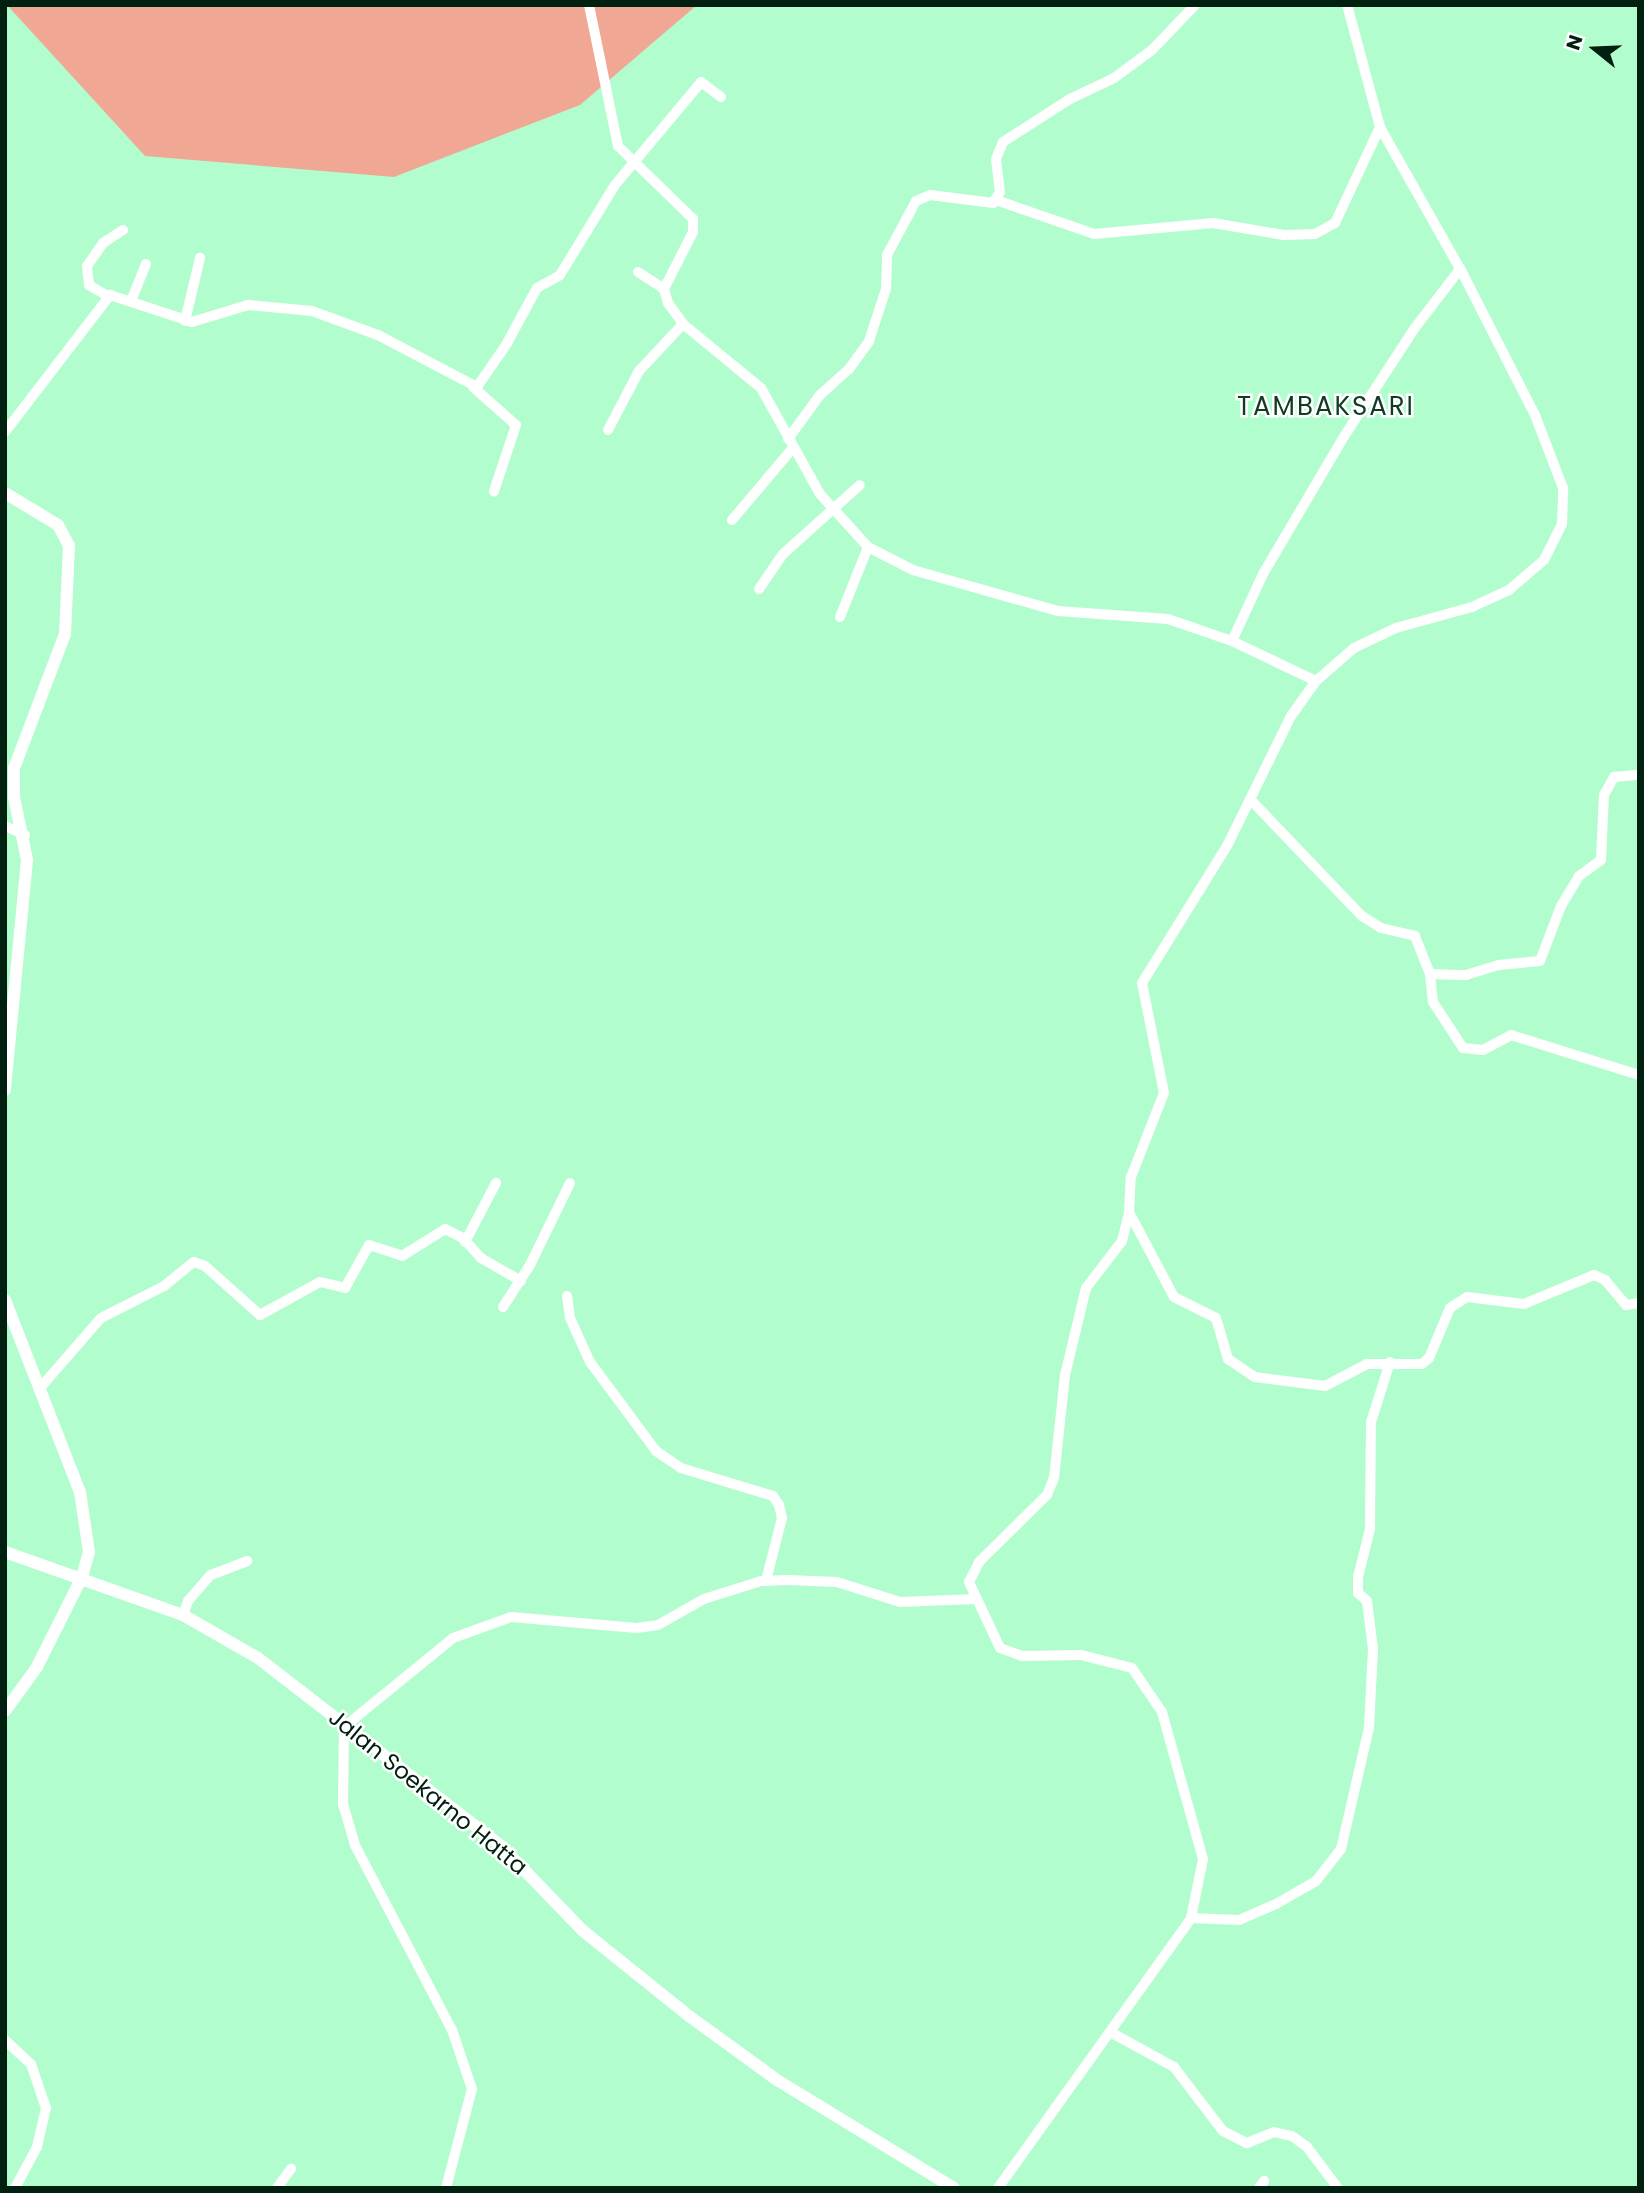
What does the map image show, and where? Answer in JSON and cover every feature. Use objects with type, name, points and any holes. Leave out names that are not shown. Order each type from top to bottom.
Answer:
[{"type":"street","points":[[589,5],[618,146],[632,164],[693,219],[692,232],[664,289]]},
{"type":"street","points":[[996,200],[1000,192],[996,159],[1003,142],[1070,99],[1114,78],[1152,50],[1195,5]]},
{"type":"street","points":[[998,2188],[1112,2033],[1191,1918],[1203,1859],[1162,1712],[1132,1668],[1081,1655],[1022,1656],[1000,1648],[969,1582],[973,1570],[1047,1495],[1054,1478],[1065,1375],[1086,1288],[1122,1241],[1129,1212],[1131,1177],[1164,1093],[1142,983],[1206,881],[1291,716],[1316,681],[1354,648],[1376,636],[1472,607],[1509,590],[1544,560],[1557,539],[1565,507],[1563,488],[1535,415],[1460,270],[1380,127],[1347,5]]},
{"type":"street","points":[[473,387],[480,385],[506,345],[537,288],[560,275],[602,205],[632,164],[701,82],[721,97]]},
{"type":"street","points":[[732,520],[790,444],[820,395],[849,369],[869,341],[886,289],[887,255],[911,208],[930,195],[996,200],[1094,234],[1213,223],[1284,235],[1315,234],[1335,223],[1380,127]]},
{"type":"street","points":[[123,230],[103,243],[87,266],[89,285],[106,295],[186,321],[248,305],[312,311],[378,335],[473,387],[516,425],[494,491]]},
{"type":"street","points":[[186,321],[200,258]]},
{"type":"street","points":[[131,301],[146,264]]},
{"type":"street","points":[[1232,641],[1264,574],[1345,435],[1414,330],[1460,270]]},
{"type":"street","points":[[638,272],[664,289],[683,324],[761,388],[790,444],[835,512],[869,547],[914,569],[1058,611],[1168,619],[1232,641],[1316,681]]},
{"type":"street","points":[[5,432],[106,295]]},
{"type":"street","points":[[608,430],[639,371],[683,324]]},
{"type":"street","points":[[759,589],[783,554],[835,512],[860,485]]},
{"type":"street","points":[[5,493],[58,525],[69,546],[65,634],[14,768],[14,797],[24,835],[27,860],[5,1090]]},
{"type":"street","points":[[839,617],[869,547]]},
{"type":"street","points":[[1430,974],[1466,975],[1499,965],[1540,961],[1561,906],[1579,876],[1601,860],[1606,822],[1604,795],[1614,777],[1639,775]]},
{"type":"street","points":[[1250,799],[1362,916],[1381,928],[1415,936],[1430,974],[1433,1002],[1463,1048],[1483,1050],[1511,1035],[1639,1075]]},
{"type":"street","points":[[5,826],[24,835]]},
{"type":"street","points":[[466,1241],[496,1183]]},
{"type":"street","points":[[503,1307],[521,1281],[570,1183]]},
{"type":"street","points":[[1129,1212],[1174,1297],[1216,1318],[1220,1342],[1233,1367],[1255,1377],[1317,1387],[1360,1367],[1390,1362],[1422,1364],[1429,1358],[1450,1308],[1467,1297],[1524,1304],[1594,1275],[1605,1280],[1626,1305],[1639,1303]]},
{"type":"street","points":[[41,1387],[101,1318],[164,1286],[194,1262],[205,1266],[260,1315],[320,1282],[345,1288],[369,1245],[402,1256],[450,1229],[466,1241],[481,1258],[521,1281]]},
{"type":"street","points":[[567,1296],[570,1318],[590,1362],[656,1451],[681,1468],[773,1496],[779,1505],[782,1518],[766,1581]]},
{"type":"street","points":[[5,1300],[41,1387],[85,1514],[89,1552],[82,1577],[37,1667],[5,1712]]},
{"type":"street","points":[[1191,1918],[1239,1920],[1276,1904],[1316,1881],[1341,1849],[1369,1728],[1373,1648],[1367,1601],[1357,1593],[1358,1577],[1370,1529],[1371,1422],[1390,1362]]},
{"type":"street","name":"Jalan Soekarno Hatta","points":[[5,1552],[82,1577],[183,1615],[258,1658],[501,1846],[583,1930],[689,2016],[777,2080],[954,2188]]},
{"type":"street","points":[[183,1615],[193,1594],[211,1575],[247,1561]]},
{"type":"street","points":[[446,2188],[472,2089],[452,2030],[355,1845],[344,1804],[344,1727],[473,1628],[511,1617],[539,1617],[637,1628],[658,1625],[704,1599],[766,1581],[837,1582],[916,1603],[976,1599]]},
{"type":"street","points":[[1112,2033],[1174,2067],[1223,2130],[1247,2143],[1274,2132],[1292,2136],[1307,2147],[1338,2188]]},
{"type":"street","points":[[5,2040],[31,2064],[44,2091],[46,2108],[37,2147],[15,2188]]},
{"type":"street","points":[[277,2188],[291,2169]]},
{"type":"shaded area","points":[[7,5],[697,5],[580,105],[394,177],[145,156]]},
{"type":"district","name":"TAMBAKSARI","points":[[1326,407]]}]
